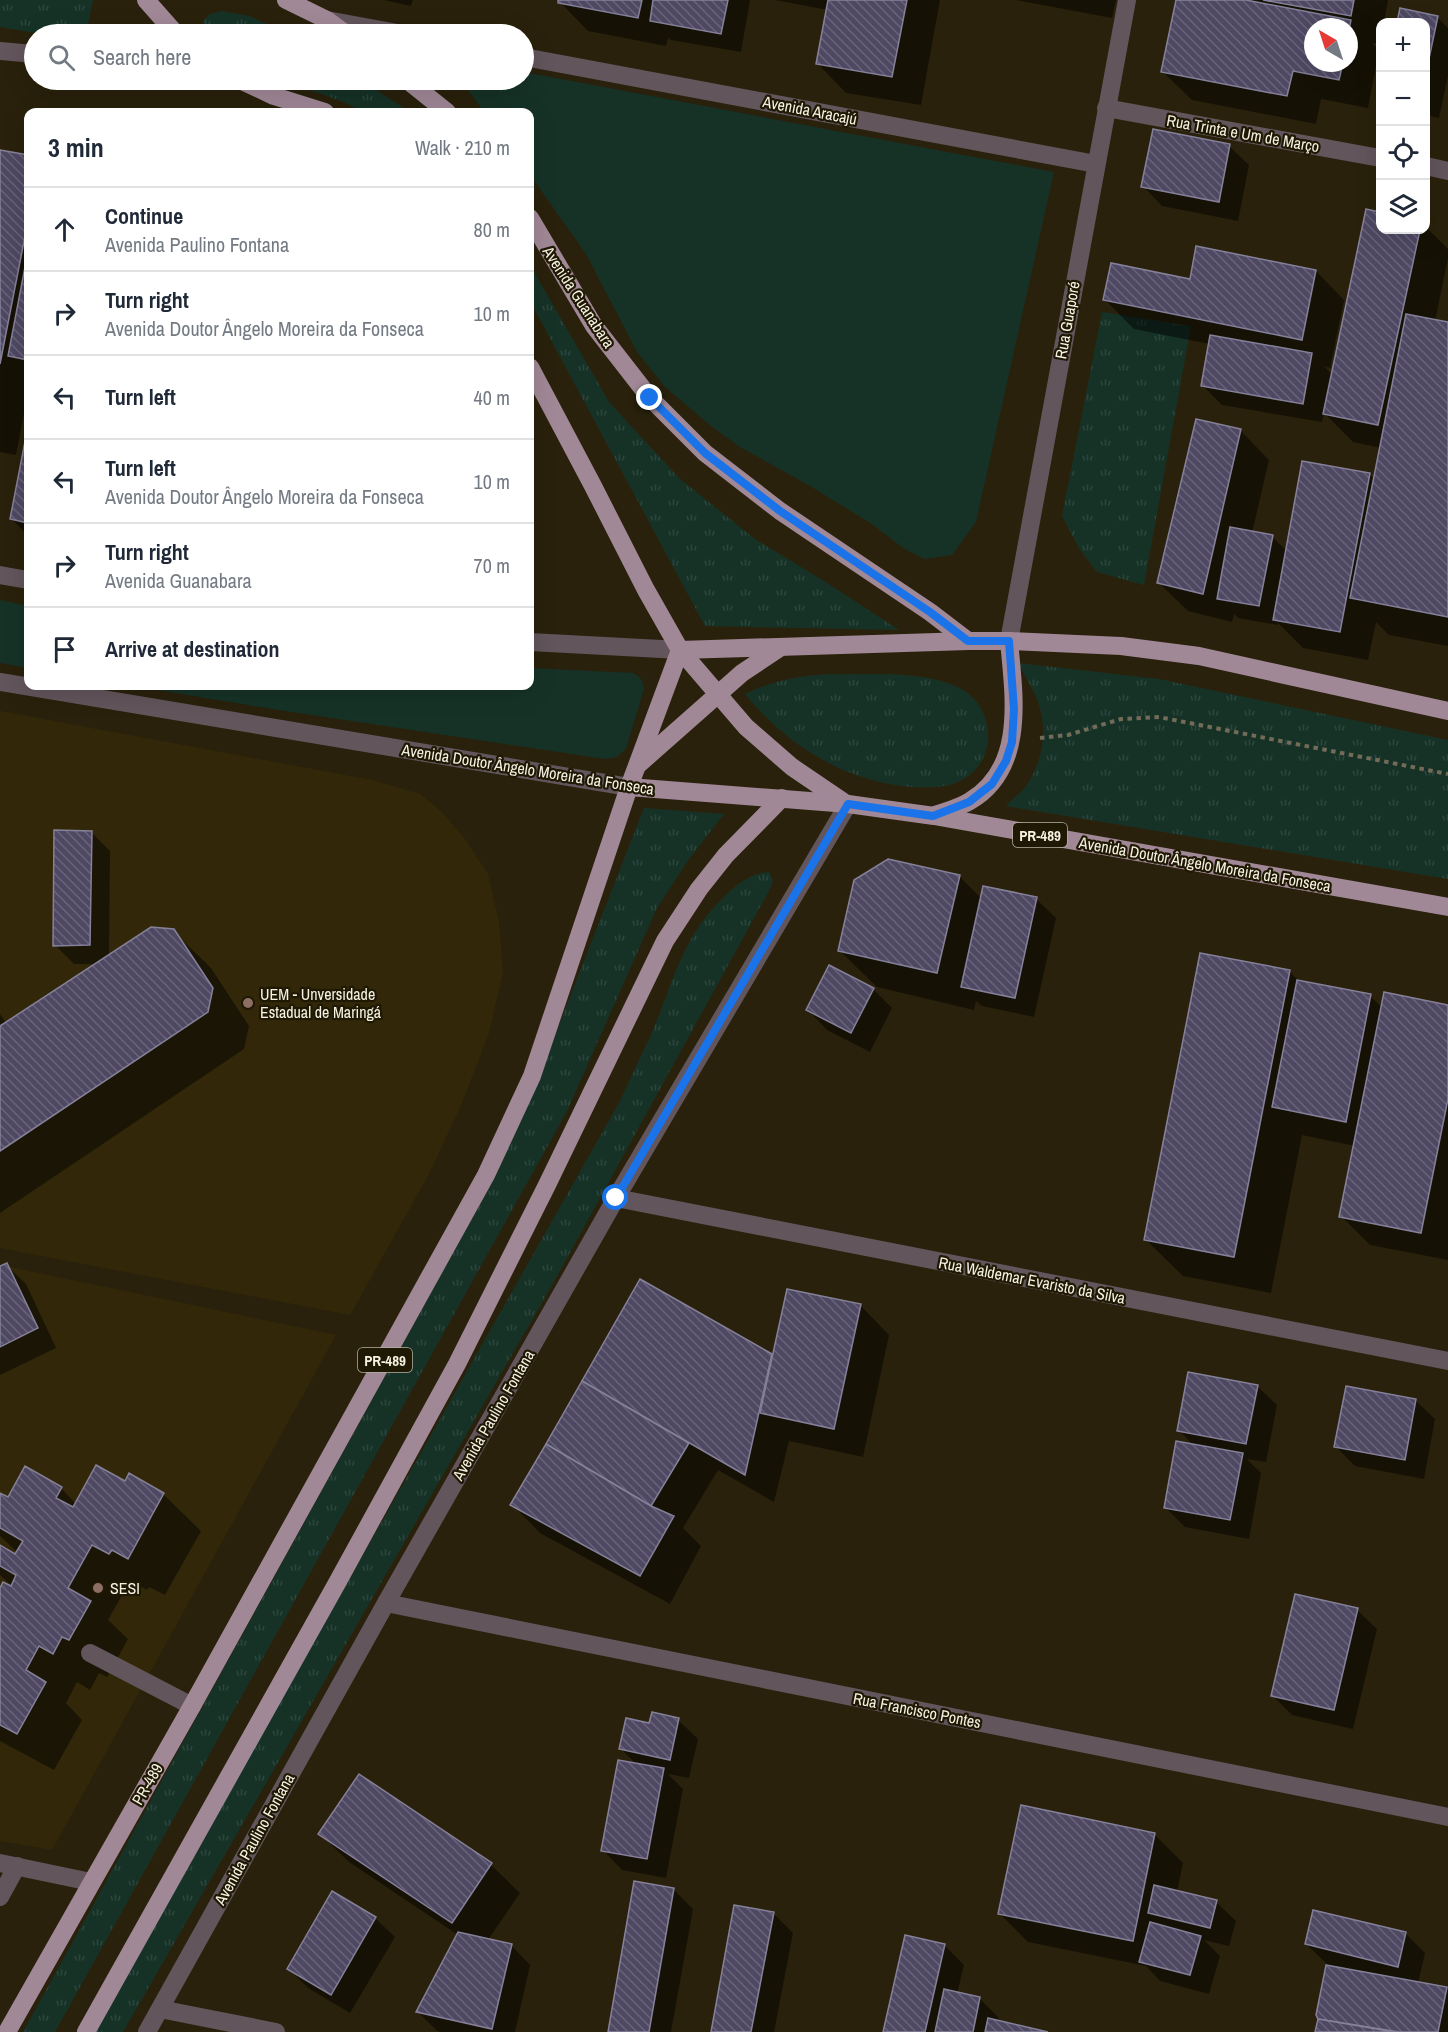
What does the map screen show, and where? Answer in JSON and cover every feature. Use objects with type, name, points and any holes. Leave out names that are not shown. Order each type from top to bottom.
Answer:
[{"type":"main road","points":[[146,0],[167,24]]},
{"type":"main road","points":[[286,0],[332,24]]},
{"type":"main road","points":[[261,90],[312,108]]},
{"type":"main road","points":[[420,90],[442,108]]},
{"type":"main road","name":"Avenida Guanabara","points":[[534,225],[594,326],[650,398],[705,453],[780,511],[930,612],[968,641]]},
{"type":"main road","points":[[534,375],[646,590],[680,650],[746,727],[792,767],[848,804]]},
{"type":"main road","points":[[680,650],[968,641],[1121,646],[1199,656],[1448,711]]},
{"type":"main road","points":[[933,816],[969,802],[992,784],[1006,761],[1012,742],[1014,709],[1009,641]]},
{"type":"main road","points":[[637,766],[742,673],[781,647]]},
{"type":"main road","name":"PR-489","points":[[7,2032],[192,1707],[491,1165],[532,1076],[629,787],[680,650]]},
{"type":"main road","name":"Avenida Doutor Ângelo Moreira da Fonseca","points":[[629,787],[848,804],[933,816],[1448,907]]},
{"type":"main road","points":[[86,2032],[457,1364],[548,1185],[665,941],[699,889],[720,863],[782,798]]},
{"type":"street","name":"Rua Guaporé","points":[[1009,641],[1127,0]]},
{"type":"street","points":[[327,20],[349,24]]},
{"type":"street","points":[[0,51],[24,53]]},
{"type":"street","name":"Avenida Aracajú","points":[[534,59],[1096,164]]},
{"type":"street","name":"Rua Trinta e Um de Março","points":[[1106,108],[1376,157]]},
{"type":"street","points":[[1430,167],[1448,171]]},
{"type":"street","points":[[0,575],[24,579]]},
{"type":"street","points":[[534,642],[680,650]]},
{"type":"street","name":"Avenida Doutor Ângelo Moreira da Fonseca","points":[[0,682],[24,686]]},
{"type":"street","name":"Avenida Doutor Ângelo Moreira da Fonseca","points":[[48,690],[629,787]]},
{"type":"street","name":"Avenida Paulino Fontana","points":[[147,2032],[386,1603],[616,1198],[848,804]]},
{"type":"street","name":"Rua Waldemar Evaristo da Silva","points":[[616,1198],[1448,1361]]},
{"type":"street","name":"Rua Francisco Pontes","points":[[386,1603],[1448,1817]]},
{"type":"street","points":[[90,1653],[192,1707]]},
{"type":"street","points":[[0,1897],[9,1864],[91,1882]]},
{"type":"street","points":[[160,2009],[276,2032]]},
{"type":"path","points":[[1012,742],[1068,735],[1121,719],[1159,717],[1448,774]]},
{"type":"shaded area","name":"UEM - Unversidade Estadual de Maringá","points":[[0,711],[372,780],[420,794],[442,812],[464,838],[488,874],[499,922],[503,972],[489,1033],[462,1103],[430,1172],[350,1315],[0,1248]]},
{"type":"shaded area","name":"SESI","points":[[0,1265],[336,1335],[52,1850],[0,1841]]},
{"type":"green space","points":[[0,0],[93,0],[88,24],[24,24],[24,31],[0,27]]},
{"type":"green space","points":[[222,11],[249,16],[267,24],[203,24],[210,14]]},
{"type":"green space","points":[[534,74],[1054,172],[976,522],[952,555],[924,559],[903,548],[872,524],[740,447],[665,387],[637,352],[586,254],[534,181],[534,108],[481,108],[468,90],[534,90]]},
{"type":"green space","points":[[310,90],[376,90],[404,108],[355,108]]},
{"type":"green space","points":[[534,272],[609,402],[679,478],[755,539],[899,630],[705,626],[534,308]]},
{"type":"green space","points":[[1102,312],[1191,326],[1144,585],[1097,572],[1080,550],[1062,516]]},
{"type":"green space","points":[[0,600],[24,605],[24,667],[0,663]]},
{"type":"green space","points":[[1018,663],[1159,679],[1448,740],[1448,879],[1006,806],[1024,789],[1032,777],[1040,758],[1043,737],[1042,716],[1037,700]]},
{"type":"green space","points":[[534,668],[634,673],[642,680],[644,689],[626,749],[617,757],[605,759],[157,690],[534,690]]},
{"type":"green space","points":[[827,674],[923,677],[939,680],[967,692],[984,715],[988,729],[988,743],[984,756],[976,769],[964,779],[952,784],[939,787],[911,787],[887,784],[840,769],[798,744],[779,729],[745,694],[785,680]]},
{"type":"green space","points":[[644,808],[724,814],[689,859],[657,908],[567,1111],[55,2032],[23,2032],[495,1177],[537,1081]]},
{"type":"green space","points":[[769,872],[773,881],[769,891],[551,1287],[123,2032],[93,2032],[620,1101],[653,1030],[689,942],[711,910],[740,883]]},
{"type":"building","points":[[558,0],[642,0],[638,18],[558,3]]},
{"type":"building","points":[[653,0],[728,0],[721,34],[650,21]]},
{"type":"building","points":[[828,0],[907,0],[892,77],[816,64]]},
{"type":"building","points":[[1176,0],[1246,0],[1340,18],[1304,18],[1304,72],[1341,72],[1339,80],[1293,71],[1287,96],[1161,72]]},
{"type":"building","points":[[1263,0],[1354,0],[1351,16]]},
{"type":"building","points":[[1400,8],[1438,16],[1430,54],[1430,18],[1398,18]]},
{"type":"building","points":[[1153,129],[1230,144],[1219,202],[1141,187]]},
{"type":"building","points":[[0,150],[24,154],[24,241],[0,364]]},
{"type":"building","points":[[1366,209],[1376,211],[1376,234],[1419,234],[1378,425],[1323,414]]},
{"type":"building","points":[[1196,246],[1316,270],[1302,340],[1103,300],[1111,263],[1190,279]]},
{"type":"building","points":[[24,272],[24,359],[8,356]]},
{"type":"building","points":[[1406,314],[1448,322],[1448,617],[1350,598]]},
{"type":"building","points":[[1210,335],[1312,353],[1303,404],[1201,386]]},
{"type":"building","points":[[1196,419],[1241,429],[1203,594],[1157,583]]},
{"type":"building","points":[[24,447],[24,522],[10,519]]},
{"type":"building","points":[[1302,461],[1370,473],[1340,632],[1273,620]]},
{"type":"building","points":[[1230,527],[1273,535],[1259,606],[1217,599]]},
{"type":"building","points":[[54,830],[92,831],[90,945],[53,946]]},
{"type":"building","points":[[888,859],[960,875],[937,973],[838,951],[854,880]]},
{"type":"building","points":[[983,886],[1037,897],[1015,998],[961,987]]},
{"type":"building","points":[[151,927],[174,929],[213,988],[208,1012],[0,1151],[0,1026]]},
{"type":"building","points":[[1200,953],[1290,970],[1234,1257],[1144,1240]]},
{"type":"building","points":[[829,965],[874,988],[851,1033],[806,1010]]},
{"type":"building","points":[[1297,980],[1371,994],[1346,1122],[1272,1107]]},
{"type":"building","points":[[1384,992],[1448,1005],[1448,1099],[1421,1233],[1339,1217]]},
{"type":"building","points":[[7,1263],[38,1328],[0,1347],[0,1266]]},
{"type":"building","points":[[640,1279],[772,1354],[745,1475],[582,1381]]},
{"type":"building","points":[[787,1289],[861,1304],[834,1429],[760,1413]]},
{"type":"building","points":[[1188,1372],[1258,1385],[1246,1444],[1177,1431]]},
{"type":"building","points":[[582,1381],[689,1443],[651,1506],[546,1444]]},
{"type":"building","points":[[1346,1386],[1416,1399],[1405,1460],[1334,1447]]},
{"type":"building","points":[[1176,1441],[1243,1453],[1230,1520],[1164,1508]]},
{"type":"building","points":[[546,1444],[651,1506],[674,1516],[640,1576],[510,1505]]},
{"type":"building","points":[[96,1465],[125,1481],[129,1473],[164,1493],[128,1559],[112,1550],[109,1554],[92,1545],[68,1588],[91,1601],[69,1640],[62,1637],[53,1654],[39,1646],[26,1670],[46,1682],[17,1734],[0,1725],[0,1588],[3,1582],[11,1586],[16,1575],[0,1566],[0,1545],[15,1554],[23,1541],[0,1528],[0,1493],[8,1497],[25,1466],[62,1487],[56,1498],[73,1507]]},
{"type":"building","points":[[1295,1594],[1358,1608],[1334,1710],[1271,1696]]},
{"type":"building","points":[[652,1712],[679,1718],[670,1760],[619,1749],[626,1718],[649,1723]]},
{"type":"building","points":[[618,1760],[664,1768],[647,1859],[601,1851]]},
{"type":"building","points":[[359,1774],[492,1863],[452,1923],[318,1834]]},
{"type":"building","points":[[1021,1805],[1155,1833],[1133,1941],[998,1914]]},
{"type":"building","points":[[634,1881],[674,1888],[649,2032],[608,2032]]},
{"type":"building","points":[[1154,1885],[1217,1900],[1210,1928],[1148,1913]]},
{"type":"building","points":[[332,1891],[376,1917],[331,1995],[287,1969]]},
{"type":"building","points":[[734,1905],[774,1912],[751,2032],[711,2032]]},
{"type":"building","points":[[1313,1910],[1406,1932],[1398,1967],[1305,1944]]},
{"type":"building","points":[[1150,1922],[1201,1936],[1190,1975],[1139,1962]]},
{"type":"building","points":[[458,1932],[512,1944],[492,2029],[416,2012]]},
{"type":"building","points":[[905,1935],[945,1944],[925,2032],[883,2032]]},
{"type":"building","points":[[1326,1965],[1447,1987],[1438,2032],[1399,2032],[1318,2019],[1316,2015]]},
{"type":"building","points":[[944,1989],[980,1997],[973,2032],[935,2032]]},
{"type":"building","points":[[988,2018],[1048,2032],[985,2032]]},
{"type":"building","points":[[1318,2019],[1394,2032],[1315,2032]]},
{"type":"place","name":"UEM - Unversidade Estadual de Maringá","points":[[248,1003]]},
{"type":"place","name":"SESI","points":[[98,1588]]},
{"type":"route","points":[[616,1198],[848,804],[933,816],[969,802],[992,784],[1006,761],[1012,742],[1014,709],[1009,641],[968,641],[856,560],[780,511],[705,453],[650,398]]}]
